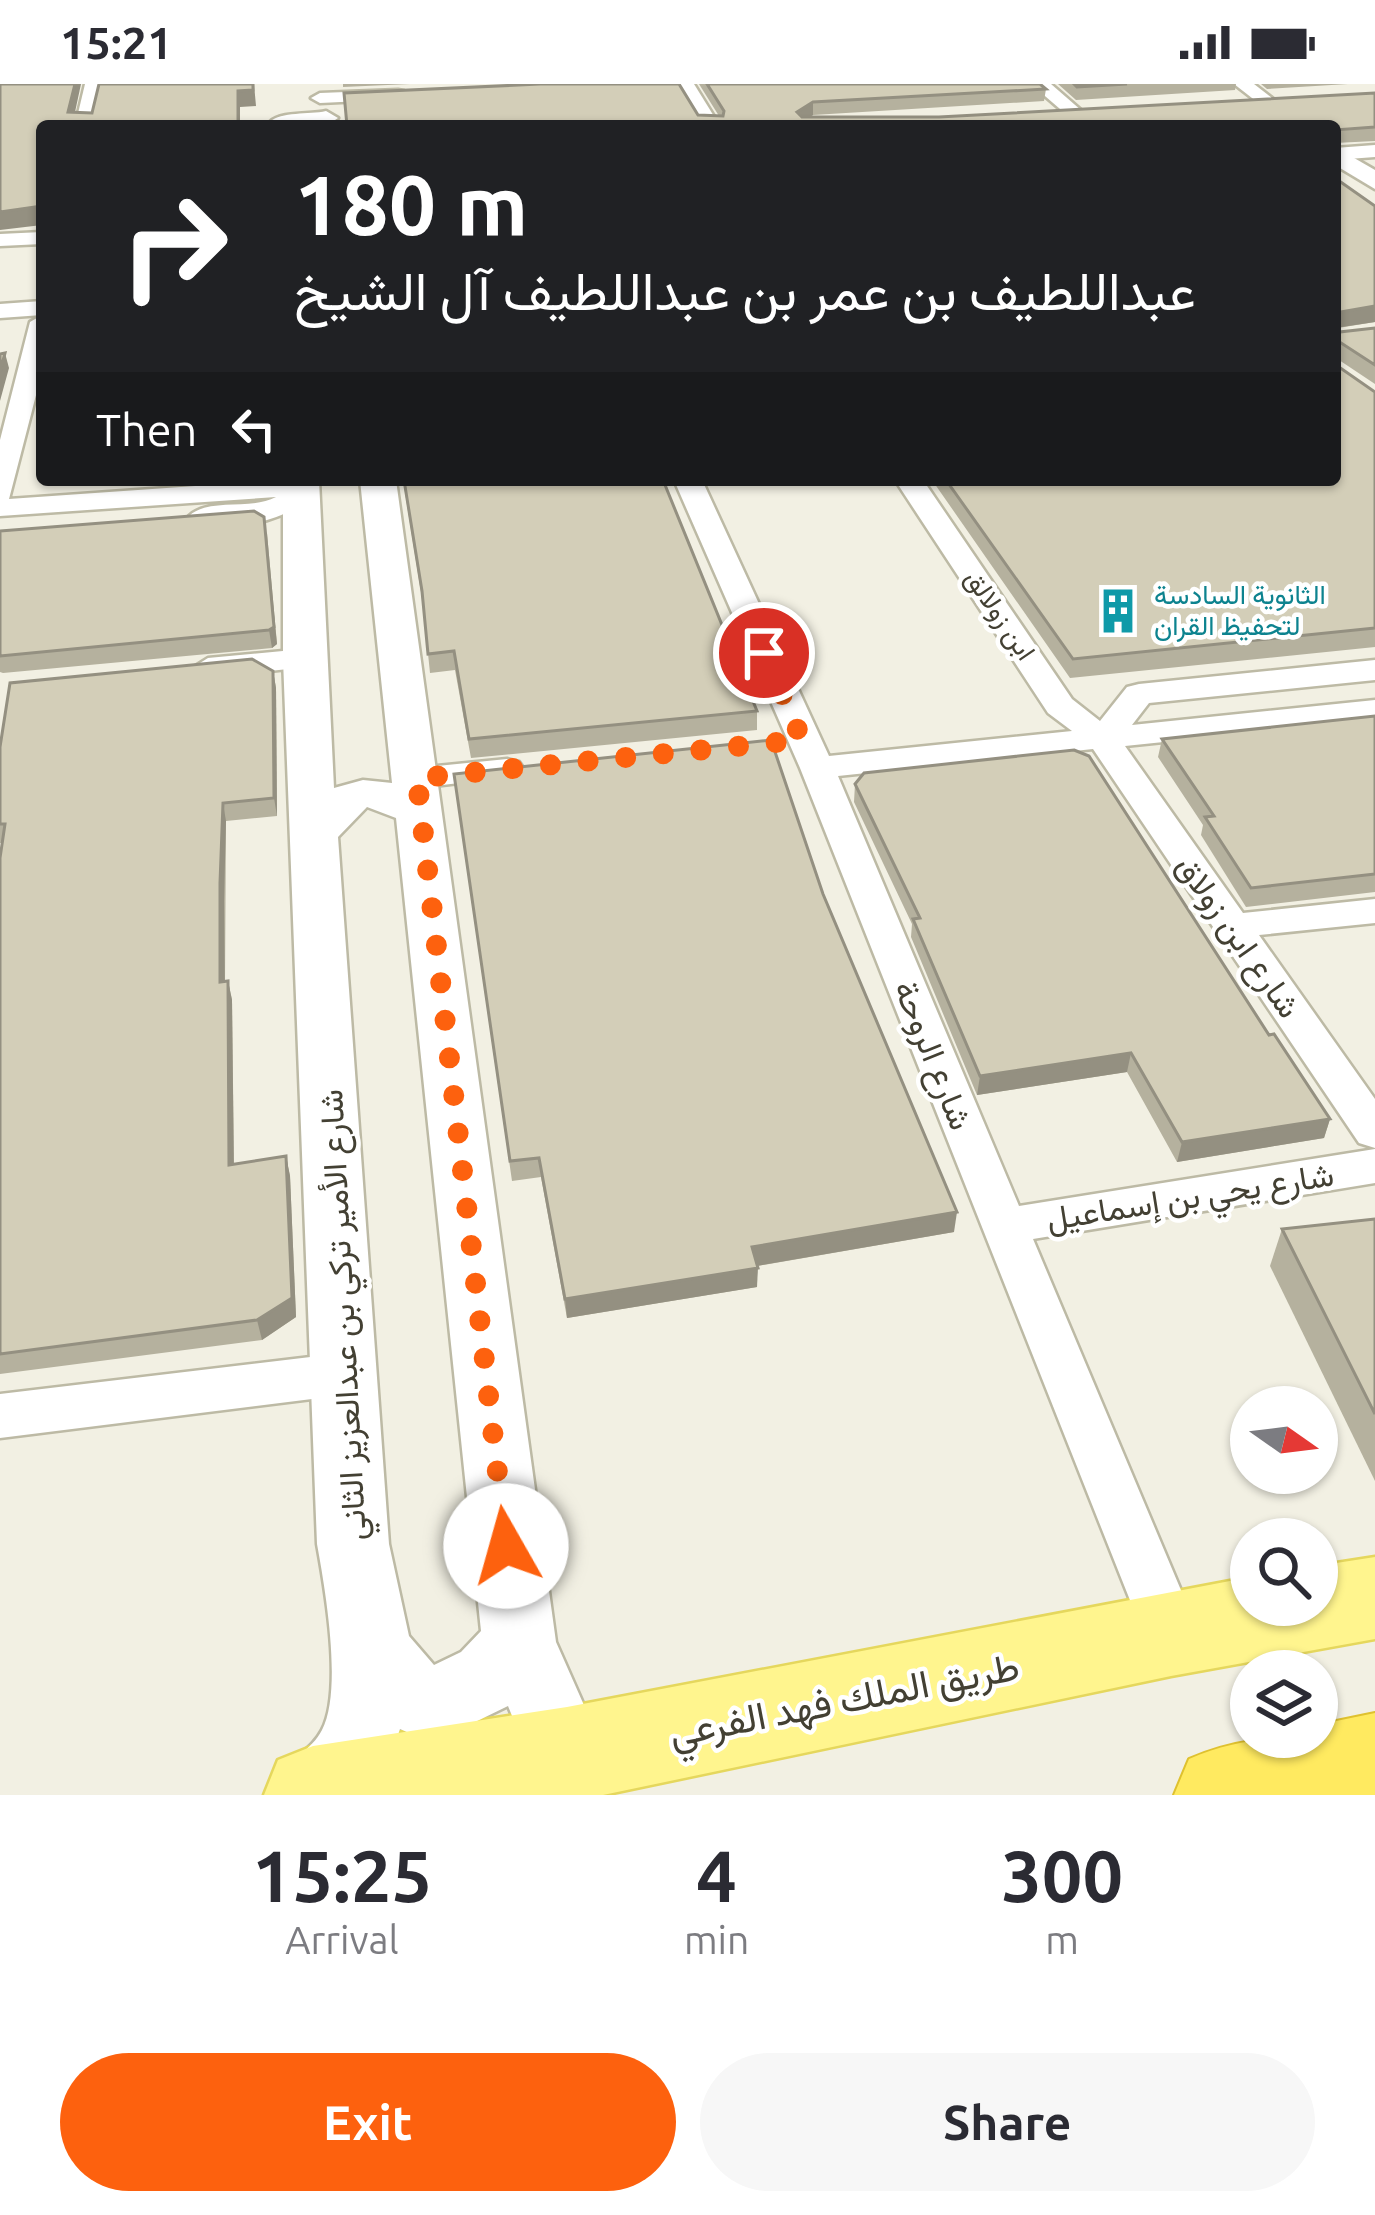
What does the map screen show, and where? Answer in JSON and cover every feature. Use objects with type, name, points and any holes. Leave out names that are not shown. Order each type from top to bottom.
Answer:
[{"type":"highway","points":[[1225,1795],[1375,1763]]},
{"type":"main road","name":"طريق الملك فهد الفرعي","points":[[311,1795],[567,1755],[1172,1633],[1375,1598]]},
{"type":"street","points":[[85,120],[94,84]]},
{"type":"street","points":[[686,84],[707,120]]},
{"type":"street","points":[[1040,84],[1064,118]]},
{"type":"street","points":[[1243,84],[1263,105]]},
{"type":"street","points":[[322,107],[414,94]]},
{"type":"street","points":[[1341,154],[1375,151]]},
{"type":"street","points":[[1341,158],[1375,181]]},
{"type":"street","points":[[1341,186],[1375,211]]},
{"type":"street","points":[[0,240],[36,238]]},
{"type":"street","points":[[0,311],[36,308]]},
{"type":"street","points":[[0,493],[36,346]]},
{"type":"street","name":"شارع الأمير تركي بن عبدالعزيز الثاني","points":[[301,486],[304,659],[353,1544],[380,1663],[403,1694],[432,1706],[488,1676],[519,1642]]},
{"type":"street","points":[[379,486],[519,1642],[567,1755]]},
{"type":"street","name":"شارع الروحة","points":[[691,486],[809,754],[1172,1633]]},
{"type":"street","name":"ابن زولالق","points":[[913,486],[1060,706],[1103,739]]},
{"type":"street","points":[[0,508],[281,488],[293,495],[285,506],[267,511],[0,533]]},
{"type":"street","points":[[164,673],[304,659]]},
{"type":"street","points":[[1103,739],[1139,694],[1375,670]]},
{"type":"street","points":[[757,744],[809,754],[1103,739],[1375,710]]},
{"type":"street","name":"شارع ابن زولاق","points":[[1103,739],[1375,1132]]},
{"type":"street","points":[[312,761],[337,778],[360,782],[394,766],[416,780]]},
{"type":"street","points":[[317,832],[335,805],[355,794],[394,796],[416,780],[553,765]]},
{"type":"street","points":[[1232,926],[1375,911]]},
{"type":"street","name":"شارع يحي بن إسماعيل","points":[[1005,1226],[1375,1166]]},
{"type":"street","points":[[0,1416],[344,1374]]},
{"type":"street","points":[[311,1795],[354,1755],[370,1696],[353,1544]]},
{"type":"building","points":[[0,84],[75,84],[68,112],[92,113],[99,84],[253,84],[253,90],[238,91],[238,120],[36,120],[36,207],[0,212]]},
{"type":"building","points":[[540,84],[679,84],[698,115],[723,116],[707,84],[1040,84],[1046,89],[813,102],[797,112],[802,117],[939,117],[1375,93],[1375,127],[1341,130],[1341,120],[346,120],[344,93]]},
{"type":"building","points":[[1341,182],[1375,206],[1375,306],[1341,312]]},
{"type":"building","points":[[1375,328],[1375,365],[1341,343],[1341,332]]},
{"type":"building","points":[[1341,368],[1375,392],[1375,628],[1073,659],[950,486],[1341,486]]},
{"type":"building","points":[[405,486],[665,486],[757,711],[469,739],[454,651],[428,654]]},
{"type":"building","points":[[254,511],[264,517],[274,627],[269,630],[0,656],[0,531]]},
{"type":"building","points":[[252,659],[273,671],[274,798],[223,803],[220,982],[228,981],[229,1165],[286,1156],[292,1298],[257,1320],[0,1354],[0,858],[5,824],[0,824],[0,747],[10,683]]},
{"type":"building","points":[[1375,716],[1375,874],[1251,888],[1205,817],[1214,816],[1162,739]]},
{"type":"building","points":[[771,740],[823,894],[957,1212],[752,1247],[758,1268],[565,1299],[539,1158],[510,1161],[454,774]]},
{"type":"building","points":[[1074,750],[1089,756],[1269,1035],[1274,1034],[1330,1119],[1182,1142],[1131,1053],[980,1076],[913,919],[920,918],[855,784],[864,773]]},
{"type":"building","points":[[1375,1219],[1375,1414],[1282,1229]]},
{"type":"place","name":"الثانوية السادسة لتحفيظ القران","points":[[1118,611]]},
{"type":"route","points":[[506,1546],[417,778],[802,740],[764,653]]}]
